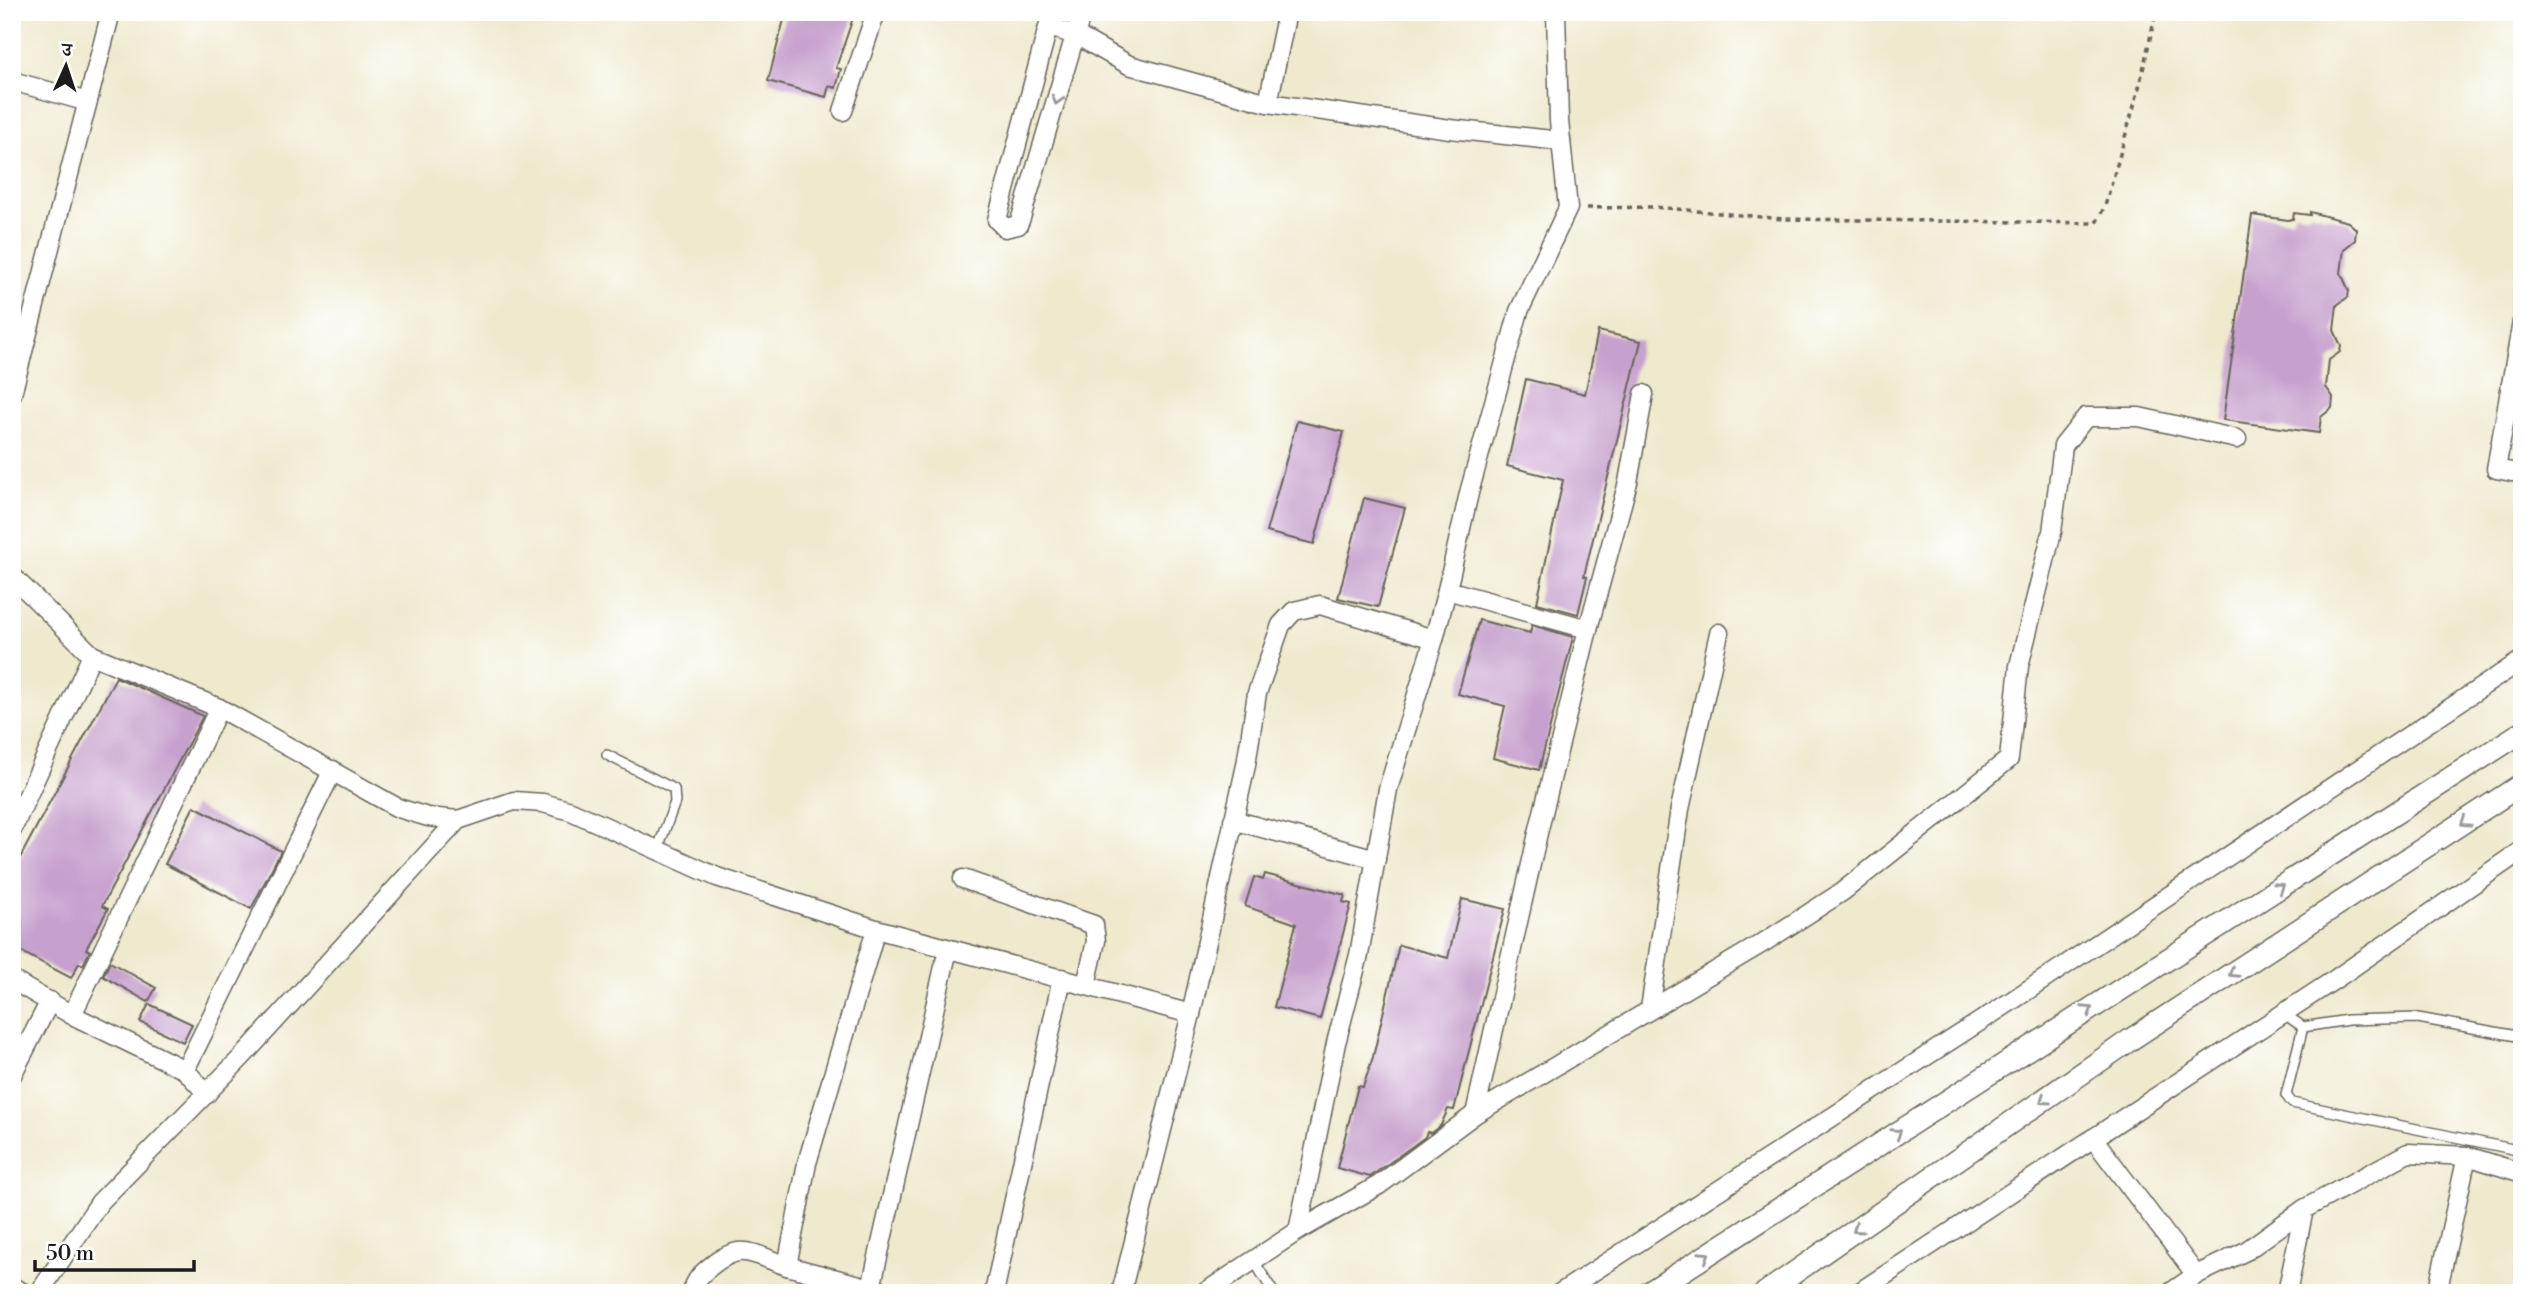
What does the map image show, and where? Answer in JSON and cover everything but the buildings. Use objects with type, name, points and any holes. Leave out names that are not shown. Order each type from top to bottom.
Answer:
[{"type":"street","points":[[12,394],[111,12]]},
{"type":"street","points":[[843,111],[876,12]]},
{"type":"street","points":[[1082,12],[1076,35],[1021,218],[1018,225],[1005,228],[997,220],[1051,20],[1076,35],[1129,65],[1268,103],[1450,130],[1561,141]]},
{"type":"street","points":[[1268,103],[1287,12]]},
{"type":"street","points":[[1298,1231],[1336,1043],[1359,955],[1388,789],[1434,639],[1469,493],[1519,311],[1568,208],[1561,141],[1556,12]]},
{"type":"street","points":[[12,81],[88,102]]},
{"type":"street","points":[[2522,322],[2496,469],[2522,474]]},
{"type":"street","points":[[1475,1114],[1538,833],[1588,629],[1628,482],[1644,394]]},
{"type":"street","points":[[1204,1293],[1298,1231],[1380,1185],[1475,1114],[1842,892],[2008,760],[2020,666],[2052,533],[2063,446],[2086,417],[2139,417],[2237,439]]},
{"type":"street","points":[[12,576],[92,656],[219,708],[398,808],[428,817],[458,820],[514,801],[543,803],[571,811],[717,877],[876,929],[1191,1013]]},
{"type":"street","points":[[1447,590],[1588,629]]},
{"type":"street","points":[[1121,1293],[1191,1013],[1233,820],[1257,692],[1281,625],[1294,611],[1320,605],[1434,639]]},
{"type":"street","points":[[1650,1009],[1680,809],[1719,633]]},
{"type":"street","points":[[12,831],[92,656]]},
{"type":"street","points":[[1560,1293],[2010,1002],[2522,660]]},
{"type":"street","points":[[72,1014],[219,708]]},
{"type":"street","points":[[1648,1293],[2522,732]]},
{"type":"street","points":[[185,1070],[333,770]]},
{"type":"street","points":[[1765,1293],[2130,1040],[2522,784]]},
{"type":"street","points":[[39,1293],[100,1202],[207,1094],[420,865],[458,820]]},
{"type":"street","points":[[1233,820],[1376,859]]},
{"type":"street","points":[[1858,1293],[2283,1013],[2522,850]]},
{"type":"street","points":[[963,879],[1094,925],[1096,941],[1086,985]]},
{"type":"street","points":[[787,1266],[807,1163],[876,929]]},
{"type":"street","points":[[871,1288],[948,949]]},
{"type":"street","points":[[994,1293],[1062,978]]},
{"type":"street","points":[[12,979],[72,1014],[185,1070],[207,1094]]},
{"type":"street","points":[[12,1075],[50,1001]]},
{"type":"street","points":[[2093,1138],[2196,1275]]},
{"type":"street","points":[[2170,1293],[2196,1275],[2246,1251],[2305,1209],[2408,1153],[2467,1156],[2522,1173]]},
{"type":"street","points":[[2437,1293],[2467,1156]]},
{"type":"street","points":[[2287,1293],[2305,1209]]},
{"type":"street","points":[[692,1293],[700,1275],[732,1251],[741,1250],[787,1266],[890,1293]]},
{"type":"street","points":[[12,1287],[24,1293]]},
{"type":"lane","points":[[607,755],[674,789],[675,802],[656,851]]},
{"type":"lane","points":[[2283,1013],[2303,1027],[2348,1020],[2418,1018],[2522,1037]]},
{"type":"lane","points":[[2303,1027],[2286,1095],[2292,1103],[2522,1151]]},
{"type":"lane","points":[[1254,1261],[1274,1293]]},
{"type":"path","points":[[1568,208],[1655,207],[1783,219],[2096,223],[2105,206],[2138,92],[2156,12]]}]
